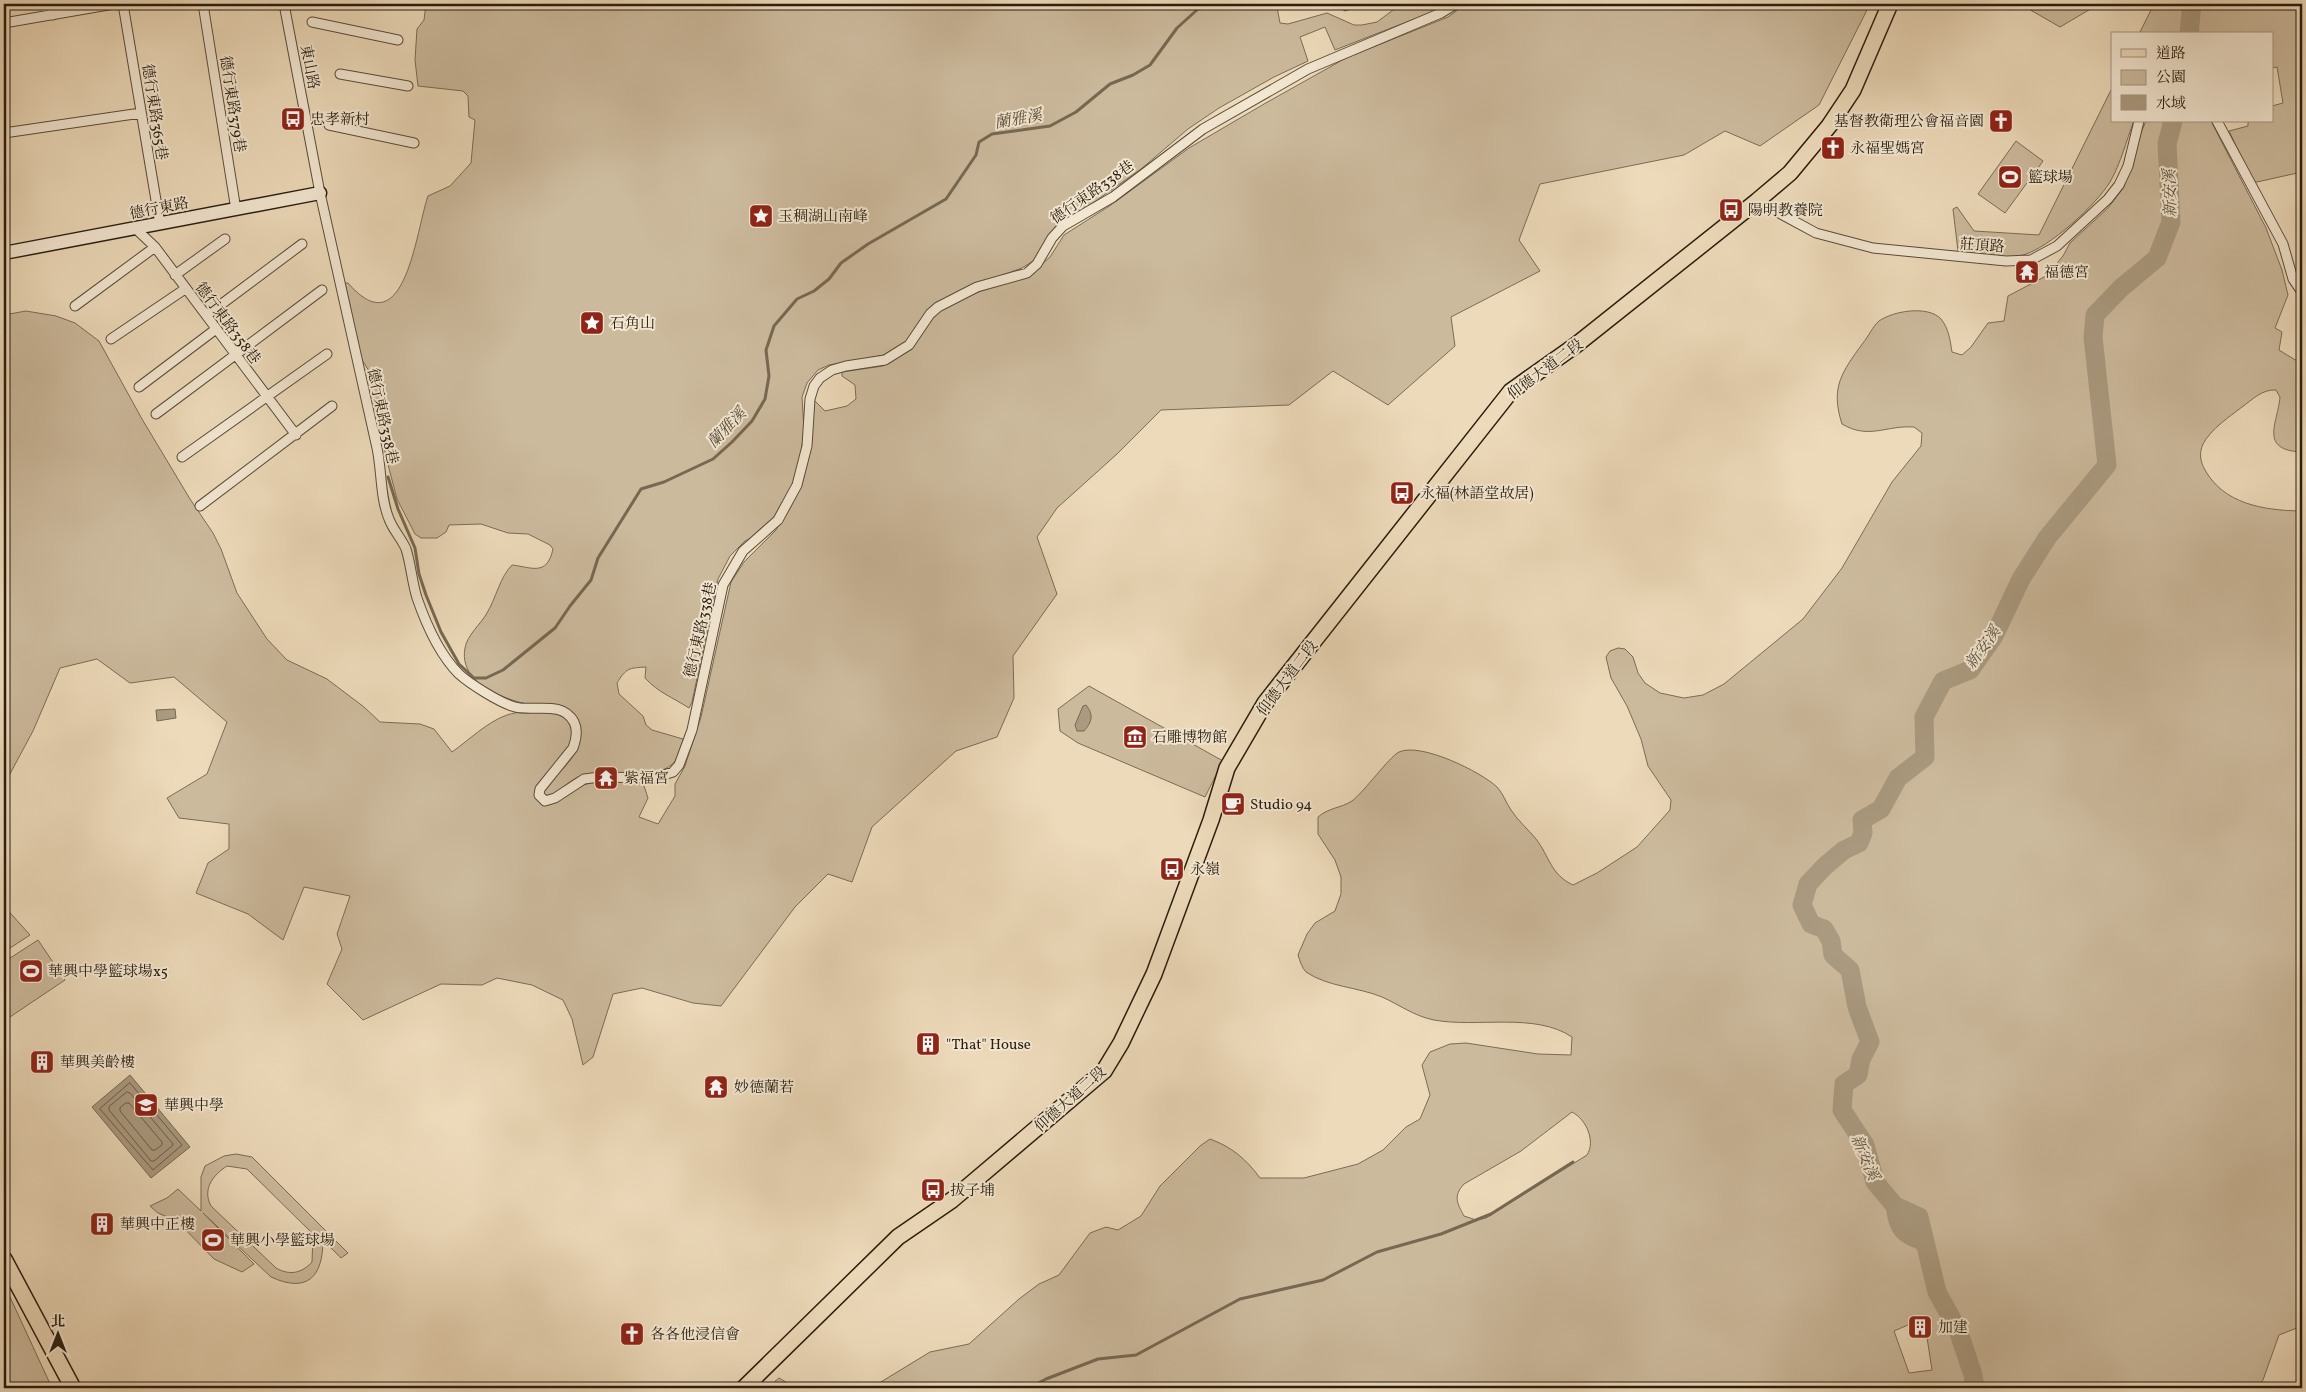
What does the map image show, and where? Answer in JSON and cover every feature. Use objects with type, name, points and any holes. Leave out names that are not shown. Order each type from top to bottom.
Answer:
[{"type":"main road","name":"仰德大道二段","points":[[744,1388],[898,1237],[952,1200],[1104,1071],[1125,1034],[1154,974],[1211,820],[1227,768],[1265,703],[1511,391],[1576,346],[1757,202],[1790,173],[1829,126],[1853,90],[1890,4]]},
{"type":"main road","points":[[4,1258],[73,1388]]},
{"type":"street","points":[[51,4],[52,15]]},
{"type":"street","points":[[4,23],[52,15],[88,6],[114,4]]},
{"type":"street","name":"德行東路365巷","points":[[123,4],[160,224]]},
{"type":"street","name":"德行東路379巷","points":[[203,4],[236,210]]},
{"type":"street","name":"東山路","points":[[284,4],[320,194]]},
{"type":"street","name":"德行東路338巷","points":[[320,194],[377,448],[382,488],[389,519],[406,550],[417,597],[438,646],[460,675],[512,706],[524,709],[560,710],[572,719],[575,724],[576,741],[568,755],[540,789],[539,795],[542,800],[555,798],[576,783],[591,778],[654,778],[673,772],[685,752],[692,730],[723,585],[743,551],[778,520],[797,485],[804,464],[807,446],[810,398],[814,386],[820,378],[832,370],[846,366],[885,360],[910,345],[930,314],[938,307],[977,288],[1027,273],[1037,264],[1052,238],[1063,226],[1113,197],[1203,129],[1308,69],[1442,13],[1456,4]]},
{"type":"street","points":[[312,22],[398,40]]},
{"type":"street","points":[[340,74],[408,86]]},
{"type":"street","points":[[4,133],[141,114]]},
{"type":"street","name":"莊頂路","points":[[1757,202],[1816,233],[1872,248],[1987,259],[2031,260],[2057,246],[2108,199],[2119,185],[2128,166],[2139,122]]},
{"type":"street","points":[[2218,122],[2283,244],[2293,279],[2302,292]]},
{"type":"street","points":[[329,125],[414,143]]},
{"type":"street","name":"德行東路","points":[[4,253],[320,194]]},
{"type":"street","name":"德行東路358巷","points":[[136,229],[155,247],[296,435]]},
{"type":"street","points":[[175,275],[225,239]]},
{"type":"street","points":[[207,315],[302,244]]},
{"type":"street","points":[[75,306],[155,247]]},
{"type":"street","points":[[112,338],[185,288]]},
{"type":"street","points":[[156,414],[322,290]]},
{"type":"street","points":[[139,387],[216,329]]},
{"type":"street","points":[[182,457],[327,354]]},
{"type":"street","points":[[200,506],[332,406]]},
{"type":"green space","points":[[426,4],[1279,4],[1277,7],[1280,23],[1288,24],[1327,13],[1354,25],[1362,25],[1377,22],[1401,4],[1447,4],[1442,8],[1335,50],[1325,27],[1300,37],[1308,61],[1274,77],[1219,108],[1188,129],[1141,169],[1080,212],[1061,222],[1048,237],[1033,261],[1022,268],[977,284],[934,305],[921,319],[909,340],[884,355],[829,365],[818,370],[807,383],[802,397],[804,430],[799,468],[793,485],[770,523],[757,535],[745,541],[730,556],[718,579],[692,702],[689,708],[650,683],[645,678],[646,667],[628,670],[617,683],[619,694],[643,716],[646,725],[652,730],[683,739],[679,755],[670,766],[644,774],[598,773],[584,775],[573,780],[550,797],[545,798],[542,791],[567,765],[578,746],[580,736],[578,725],[572,713],[522,703],[503,697],[486,688],[473,678],[466,664],[465,648],[468,639],[487,613],[504,575],[512,565],[532,568],[542,567],[547,564],[553,549],[550,545],[528,534],[508,533],[481,524],[449,525],[446,532],[437,538],[421,538],[415,534],[397,499],[386,457],[374,397],[372,376],[361,358],[345,283],[348,283],[367,300],[383,302],[395,293],[405,277],[428,196],[450,186],[471,163],[475,120],[469,117],[468,96],[463,91],[418,86],[415,60],[417,29],[424,20]]},
{"type":"green space","points":[[1466,4],[1870,4],[1819,105],[1760,146],[1725,131],[1684,155],[1540,184],[1519,240],[1540,271],[1451,317],[1455,346],[1388,405],[1333,371],[1289,405],[1161,410],[1117,454],[1057,508],[1037,537],[1057,594],[1013,656],[1014,698],[997,737],[956,751],[872,827],[852,882],[828,874],[795,907],[721,1006],[693,1003],[642,988],[613,994],[593,1057],[583,1065],[572,1019],[563,1000],[532,985],[497,978],[482,985],[441,984],[363,1020],[327,984],[342,949],[337,934],[350,896],[304,887],[283,940],[248,914],[196,893],[208,863],[229,849],[229,824],[179,818],[167,798],[207,774],[227,722],[174,677],[130,683],[97,659],[60,668],[33,731],[4,785],[4,315],[26,311],[56,316],[75,323],[99,341],[142,419],[190,499],[213,533],[237,593],[267,639],[287,660],[327,679],[364,707],[380,722],[420,724],[434,729],[452,752],[485,727],[507,715],[540,711],[562,716],[569,722],[572,732],[568,750],[538,787],[549,804],[580,786],[607,781],[643,783],[648,798],[639,817],[658,824],[675,796],[675,784],[685,766],[701,717],[731,582],[744,562],[776,530],[803,481],[811,445],[812,403],[815,401],[825,411],[847,406],[856,399],[855,385],[842,376],[842,372],[883,366],[912,349],[933,317],[941,309],[978,292],[1027,277],[1050,257],[1064,235],[1111,205],[1189,148],[1346,58],[1448,17]]},
{"type":"green space","points":[[2020,4],[2099,4],[2060,27]]},
{"type":"green space","points":[[2154,4],[2302,4],[2302,172],[2257,182],[2253,181],[2229,131],[2248,126],[2248,122],[2274,122],[2274,105],[2283,103],[2277,67],[2274,68],[2274,32],[2140,32]]},
{"type":"green space","points":[[2111,90],[2111,122],[2134,122],[2120,160],[2110,182],[2094,202],[2058,235],[2034,251],[2023,255],[1999,257],[1958,251],[1953,209],[1957,207],[1974,231],[2039,235]]},
{"type":"green space","points":[[2146,122],[2212,122],[2266,228],[2282,270],[2288,295],[2275,328],[2282,332],[2279,350],[2297,361],[2302,371],[2302,452],[2288,450],[2275,441],[2274,425],[2280,397],[2276,390],[2271,390],[2257,396],[2211,433],[2203,444],[2201,454],[2203,467],[2213,481],[2234,498],[2258,507],[2299,511],[2302,508],[2302,1326],[2279,1335],[2263,1380],[2256,1388],[871,1388],[930,1352],[969,1344],[1019,1299],[1039,1284],[1059,1275],[1090,1233],[1106,1227],[1118,1230],[1141,1216],[1160,1186],[1200,1146],[1210,1139],[1238,1154],[1260,1178],[1304,1178],[1358,1164],[1383,1150],[1406,1127],[1420,1119],[1430,1095],[1422,1065],[1430,1052],[1450,1044],[1466,1043],[1538,1054],[1571,1055],[1572,1037],[1557,1029],[1523,1023],[1468,1023],[1434,1020],[1414,1013],[1382,997],[1333,984],[1306,972],[1298,955],[1307,934],[1315,923],[1335,911],[1341,894],[1341,877],[1335,860],[1318,834],[1318,817],[1352,801],[1389,760],[1399,752],[1409,750],[1421,751],[1465,767],[1497,787],[1514,814],[1541,846],[1559,876],[1573,885],[1597,873],[1637,847],[1670,810],[1671,800],[1648,766],[1641,739],[1627,706],[1611,678],[1606,657],[1610,651],[1618,648],[1625,649],[1633,657],[1638,673],[1645,683],[1660,693],[1684,698],[1703,695],[1724,684],[1803,619],[1842,568],[1892,482],[1921,446],[1922,433],[1914,427],[1861,431],[1842,424],[1837,400],[1840,381],[1849,363],[1873,329],[1879,321],[1893,314],[1910,311],[1928,312],[1941,319],[1944,323],[1950,339],[1952,352],[1962,355],[1971,347],[1988,323],[2004,321],[2008,296],[2046,276],[2063,256],[2070,243],[2108,208],[2124,187],[2136,144]],"holes":[[[1572,1112],[1585,1125],[1590,1137],[1590,1149],[1587,1155],[1486,1218],[1476,1220],[1464,1216],[1457,1200],[1458,1192],[1464,1184],[1521,1151]],[[1924,1318],[1932,1370],[1909,1373],[1894,1331]]]},
{"type":"green space","name":"籃球場","points":[[2016,141],[2043,161],[2005,213],[1978,194]]},
{"type":"green space","points":[[1089,686],[1223,761],[1205,797],[1078,743],[1060,731],[1058,709]]},
{"type":"green space","points":[[4,906],[30,935],[4,952]]},
{"type":"green space","name":"華興中學籃球場x5","points":[[38,940],[65,980],[4,1021],[4,962]]},
{"type":"green space","points":[[236,1154],[252,1157],[348,1253],[341,1258],[323,1240],[320,1263],[311,1278],[304,1282],[284,1282],[271,1277],[203,1213],[254,1264],[242,1272],[214,1259],[177,1221],[158,1213],[150,1206],[167,1198],[178,1189],[201,1211],[201,1177],[205,1166],[224,1156]],"holes":[[[227,1166],[247,1169],[313,1234],[312,1262],[304,1269],[291,1273],[276,1268],[211,1206],[208,1188],[213,1178]]]},
{"type":"green space","points":[[4,1284],[52,1388],[4,1388]]},
{"type":"green space","points":[[779,1378],[796,1388],[767,1388]]},
{"type":"water","points":[[1343,4],[1372,4],[1344,11]]},
{"type":"water","points":[[1086,705],[1091,715],[1089,725],[1084,731],[1077,731],[1075,725],[1083,706]]},
{"type":"water","points":[[175,709],[176,718],[157,721],[156,710]]},
{"type":"water","points":[[130,1075],[190,1147],[151,1178],[92,1107]]},
{"type":"waterway","name":"蘭雅溪","points":[[388,477],[398,509],[415,548],[419,574],[426,595],[441,632],[459,664],[474,678],[486,678],[503,670],[555,628],[591,580],[598,558],[641,489],[664,482],[713,459],[752,421],[765,399],[769,376],[766,350],[774,326],[797,299],[814,291],[829,279],[841,263],[868,244],[946,199],[976,155],[979,142],[992,134],[1050,126],[1076,112],[1110,84],[1133,75],[1150,65],[1177,28],[1198,9],[1211,4]]},
{"type":"waterway","name":"新安溪","points":[[2189,32],[2192,4]]},
{"type":"waterway","name":"新安溪","points":[[1975,1388],[1973,1375],[1958,1330],[1937,1292],[1919,1217],[1895,1206],[1875,1182],[1865,1145],[1842,1110],[1844,1084],[1858,1075],[1861,1059],[1870,1042],[1857,1007],[1850,970],[1833,955],[1831,941],[1824,929],[1811,924],[1802,905],[1808,884],[1844,850],[1859,843],[1863,833],[1862,820],[1881,809],[1898,778],[1925,757],[1924,717],[1943,681],[1970,670],[1994,636],[2021,579],[2047,538],[2107,465],[2093,337],[2095,315],[2121,288],[2157,258],[2171,222],[2167,144],[2173,122]]},
{"type":"waterway","points":[[1029,1388],[1046,1379],[1098,1359],[1136,1355],[1240,1299],[1323,1280],[1377,1252],[1441,1234],[1491,1214],[1573,1162]]},
{"type":"waterway","name":"新安溪","points":[[1895,1206],[1898,1221],[1903,1230],[1925,1242]]},
{"type":"place","name":"忠孝新村","points":[[293,119]]},
{"type":"place","name":"基督教衛理公會福音園","points":[[2001,121]]},
{"type":"place","name":"永福聖媽宮","points":[[1833,148]]},
{"type":"place","name":"籃球場","points":[[2010,177]]},
{"type":"place","name":"陽明教養院","points":[[1731,210]]},
{"type":"place","name":"玉稠湖山南峰","points":[[761,216]]},
{"type":"place","name":"福德宮","points":[[2027,272]]},
{"type":"place","name":"石角山","points":[[592,323]]},
{"type":"place","name":"永福(林語堂故居)","points":[[1402,493]]},
{"type":"place","name":"石雕博物館","points":[[1135,737]]},
{"type":"place","name":"紫福宮","points":[[606,778]]},
{"type":"place","name":"Studio 94","points":[[1233,804]]},
{"type":"place","name":"永嶺","points":[[1172,869]]},
{"type":"place","name":"華興中學籃球場x5","points":[[31,971]]},
{"type":"place","name":"\"That\" House","points":[[928,1044]]},
{"type":"place","name":"華興美齡樓","points":[[42,1062]]},
{"type":"place","name":"妙德蘭若","points":[[716,1087]]},
{"type":"place","name":"華興中學","points":[[146,1105]]},
{"type":"place","name":"拔子埔","points":[[933,1190]]},
{"type":"place","name":"華興中正樓","points":[[102,1224]]},
{"type":"place","name":"華興小學籃球場","points":[[213,1240]]},
{"type":"place","name":"加建","points":[[1920,1327]]},
{"type":"place","name":"各各他浸信會","points":[[632,1334]]}]
